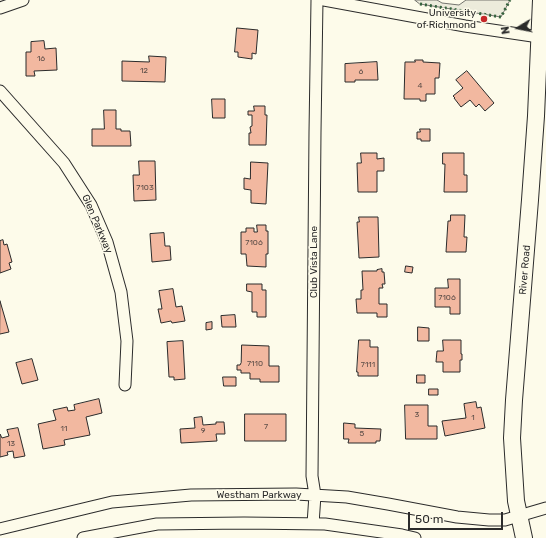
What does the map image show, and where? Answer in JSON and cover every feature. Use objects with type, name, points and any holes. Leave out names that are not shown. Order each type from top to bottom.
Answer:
[{"type":"main road","name":"River Road","points":[[524,538],[516,501],[513,468],[514,400],[536,116],[541,0]]},
{"type":"street","points":[[2,5],[23,0]]},
{"type":"street","name":"Club Vista Lane","points":[[313,524],[315,495],[312,476],[317,0]]},
{"type":"street","points":[[324,0],[465,26],[539,37]]},
{"type":"street","name":"Glen Parkway","points":[[0,91],[64,163],[91,205],[107,242],[121,292],[127,341],[125,385]]},
{"type":"street","name":"Westham Parkway","points":[[0,529],[112,502],[191,495],[296,494],[354,498],[457,517],[488,520],[505,520],[546,508]]},
{"type":"street","points":[[83,538],[157,524],[313,524],[340,526],[416,538]]},
{"type":"shaded area","points":[[415,0],[437,0],[442,3],[459,5],[466,0],[510,0],[501,17],[420,4]]},
{"type":"building","points":[[237,28],[258,30],[256,54],[252,53],[252,59],[238,57],[238,52],[235,52]]},
{"type":"building","points":[[44,41],[45,49],[56,48],[57,70],[34,71],[35,76],[26,76],[26,52],[31,52],[31,42]]},
{"type":"building","points":[[149,56],[166,57],[165,82],[122,81],[122,61],[149,62]]},
{"type":"building","points":[[415,60],[440,63],[439,78],[435,78],[435,94],[426,94],[426,101],[420,101],[420,99],[404,99],[405,62],[415,62]]},
{"type":"building","points":[[377,62],[378,80],[355,80],[355,82],[345,82],[345,64]]},
{"type":"building","points":[[467,71],[494,103],[485,111],[479,104],[476,107],[470,100],[461,107],[453,96],[463,88],[456,80]]},
{"type":"building","points":[[212,99],[225,99],[225,118],[213,118]]},
{"type":"building","points":[[254,106],[265,106],[265,115],[267,115],[266,145],[249,145],[252,115],[248,115],[248,111],[254,111]]},
{"type":"building","points":[[104,110],[116,110],[116,129],[121,129],[121,131],[130,131],[131,146],[92,146],[92,129],[104,129]]},
{"type":"building","points":[[420,129],[430,129],[430,141],[421,141],[421,139],[417,139],[417,132],[420,132]]},
{"type":"building","points":[[361,153],[377,153],[377,159],[384,158],[384,171],[377,171],[377,192],[358,192],[357,163],[361,163]]},
{"type":"building","points":[[443,153],[464,153],[464,175],[467,175],[467,192],[444,192],[445,164],[443,164]]},
{"type":"building","points":[[139,161],[155,161],[156,200],[134,201],[133,175],[139,175]]},
{"type":"building","points":[[251,162],[268,163],[266,204],[251,203],[251,190],[244,189],[244,178],[250,179]]},
{"type":"building","points":[[451,215],[465,215],[464,237],[467,237],[466,252],[446,252],[448,221],[450,221]]},
{"type":"building","points":[[359,217],[378,217],[379,257],[359,258],[357,222],[359,222]]},
{"type":"building","points":[[257,225],[266,225],[266,231],[268,231],[268,254],[266,254],[266,267],[247,266],[246,254],[241,254],[241,232],[246,232],[246,228],[254,228],[254,232],[257,232]]},
{"type":"building","points":[[164,233],[165,246],[170,246],[171,260],[152,262],[150,234]]},
{"type":"building","points":[[3,240],[4,245],[7,244],[12,262],[9,263],[11,269],[0,273],[0,241]]},
{"type":"building","points":[[406,266],[413,267],[412,273],[405,272]]},
{"type":"building","points":[[382,269],[382,272],[384,272],[385,284],[382,284],[383,288],[379,288],[379,304],[387,304],[387,317],[377,317],[377,313],[357,313],[356,299],[361,299],[361,290],[363,290],[362,271],[377,271]]},
{"type":"building","points":[[448,279],[460,279],[460,314],[450,314],[450,307],[435,307],[435,288],[448,288]]},
{"type":"building","points":[[247,284],[262,284],[262,290],[266,290],[266,317],[257,317],[257,312],[252,312],[252,292],[247,291]]},
{"type":"building","points":[[173,289],[176,307],[182,306],[185,321],[161,323],[158,309],[162,309],[159,291]]},
{"type":"building","points":[[0,301],[9,332],[0,334]]},
{"type":"building","points":[[235,315],[236,327],[222,327],[221,316]]},
{"type":"building","points":[[212,322],[212,329],[206,330],[206,323]]},
{"type":"building","points":[[418,327],[429,328],[429,341],[418,341]]},
{"type":"building","points":[[359,340],[370,340],[370,347],[378,347],[378,376],[358,376]]},
{"type":"building","points":[[443,340],[461,340],[462,360],[460,360],[460,372],[443,372],[443,362],[436,362],[437,351],[443,351]]},
{"type":"building","points":[[183,341],[185,379],[174,380],[174,377],[169,377],[167,342]]},
{"type":"building","points":[[242,345],[269,346],[269,366],[279,366],[279,382],[260,382],[260,379],[250,379],[250,373],[241,373],[241,370],[237,370],[237,365],[240,365],[241,363]]},
{"type":"building","points":[[32,359],[38,380],[22,384],[16,363]]},
{"type":"building","points":[[417,375],[425,375],[425,383],[417,383]]},
{"type":"building","points":[[223,377],[236,377],[236,386],[224,386]]},
{"type":"building","points":[[429,389],[438,389],[438,395],[429,395]]},
{"type":"building","points":[[99,399],[102,413],[86,417],[90,435],[64,440],[65,445],[43,449],[38,424],[56,420],[53,410],[67,407],[68,411],[75,410],[74,405]]},
{"type":"building","points":[[476,402],[477,408],[481,407],[485,428],[445,436],[442,421],[466,418],[464,404]]},
{"type":"building","points":[[405,405],[428,405],[428,426],[437,426],[437,439],[406,439]]},
{"type":"building","points":[[245,414],[286,414],[286,441],[245,441]]},
{"type":"building","points":[[202,417],[203,425],[224,422],[225,434],[216,434],[217,441],[181,443],[180,429],[195,428],[194,418]]},
{"type":"building","points":[[344,423],[355,424],[355,428],[381,429],[380,441],[376,441],[376,443],[348,443],[349,439],[344,439]]},
{"type":"building","points":[[18,428],[25,456],[14,458],[13,451],[7,452],[8,455],[0,457],[0,434],[2,438],[9,436],[7,430]]},
{"type":"hedge","points":[[420,4],[501,17],[510,0]]},
{"type":"place","name":"University of Richmond","points":[[484,19]]}]
